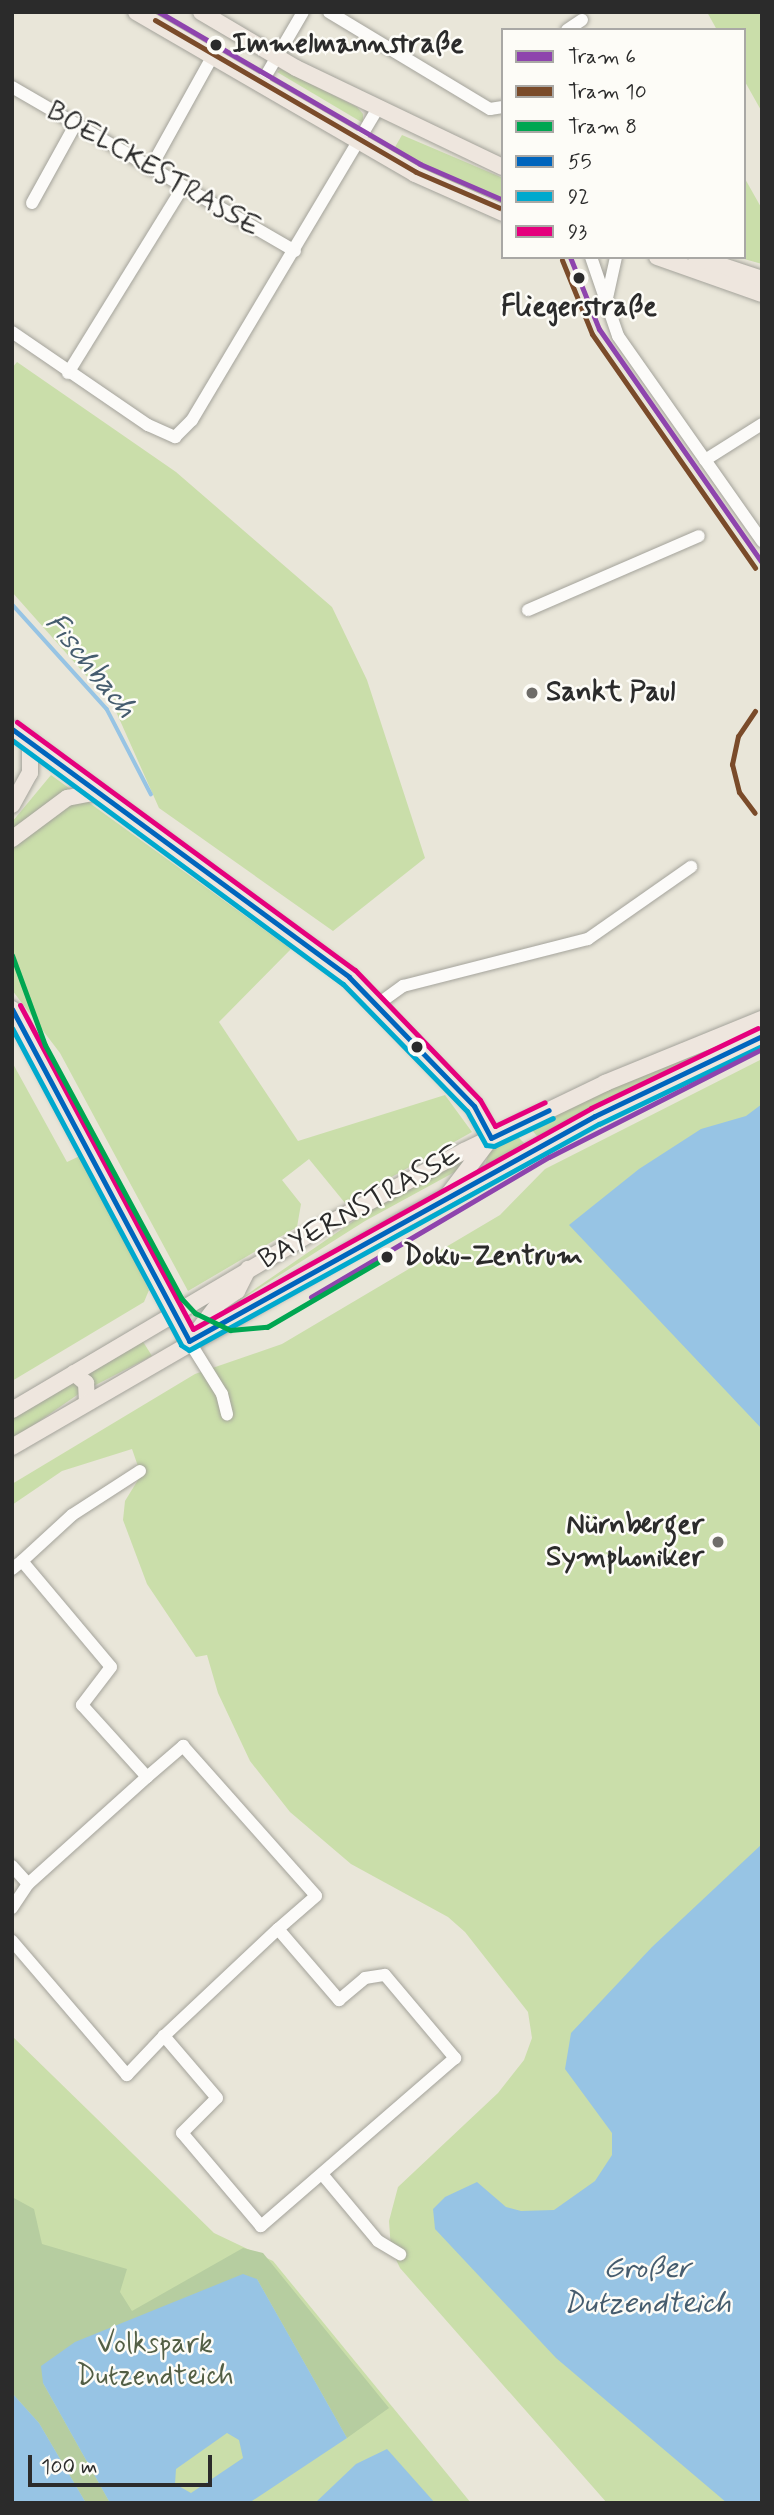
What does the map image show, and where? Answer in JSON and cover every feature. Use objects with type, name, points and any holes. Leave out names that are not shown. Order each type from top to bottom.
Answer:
[{"type":"main road","points":[[136,12],[449,192],[501,212]]},
{"type":"main road","points":[[201,12],[277,57],[501,166]]},
{"type":"main road","points":[[663,259],[762,294]]},
{"type":"main road","points":[[702,259],[762,279]]},
{"type":"main road","points":[[12,729],[318,952],[378,1004],[474,1106],[491,1138],[447,1196]]},
{"type":"main road","points":[[12,805],[30,773],[30,741]]},
{"type":"main road","points":[[12,839],[67,798],[98,792]]},
{"type":"main road","points":[[12,1009],[189,1341],[219,1303],[237,1291],[248,1269]]},
{"type":"main road","name":"BAYERNSTRASSE","points":[[12,1410],[248,1269],[491,1138],[625,1074],[762,1019]]},
{"type":"main road","name":"BAYERNSTRASSE","points":[[12,1447],[189,1341],[447,1196],[595,1116],[762,1036]]},
{"type":"main road","points":[[74,1373],[86,1383],[87,1402]]},
{"type":"street","points":[[261,84],[303,12]]},
{"type":"street","points":[[329,12],[490,109],[501,107]]},
{"type":"street","points":[[570,28],[582,20]]},
{"type":"street","points":[[150,169],[212,57]]},
{"type":"street","name":"BOELCKESTRASSE","points":[[12,88],[295,251]]},
{"type":"street","points":[[12,332],[68,373],[148,425],[175,437],[192,420],[361,143],[378,108]]},
{"type":"street","points":[[32,203],[75,125]]},
{"type":"street","points":[[68,373],[183,187]]},
{"type":"street","points":[[592,259],[618,336],[762,541]]},
{"type":"street","points":[[606,305],[609,274],[615,259]]},
{"type":"street","points":[[705,460],[762,424]]},
{"type":"street","points":[[528,610],[699,536]]},
{"type":"street","points":[[378,1004],[403,986],[588,939],[691,867]]},
{"type":"street","points":[[189,1341],[222,1394],[227,1414]]},
{"type":"street","points":[[140,1471],[72,1515],[17,1565],[111,1667],[82,1705],[147,1777]]},
{"type":"street","points":[[12,1908],[28,1884],[183,1746],[316,1896],[164,2036],[127,2075],[12,1941]]},
{"type":"street","points":[[12,1866],[28,1884]]},
{"type":"street","points":[[164,2036],[216,2098],[182,2133],[261,2226],[455,2058],[385,1975],[365,1978],[338,2000],[278,1929]]},
{"type":"street","points":[[321,2174],[378,2241],[400,2254]]},
{"type":"green space","points":[[707,12],[762,12],[762,112],[746,84],[746,28],[716,28]]},
{"type":"green space","points":[[281,69],[357,107],[363,114],[363,123],[277,72]]},
{"type":"green space","points":[[402,135],[501,177],[501,206],[391,154]]},
{"type":"green space","points":[[746,181],[762,209],[762,264],[744,259]]},
{"type":"green space","points":[[17,362],[176,472],[332,607],[367,680],[425,858],[333,931],[159,808],[114,707],[12,592],[12,368]]},
{"type":"green space","points":[[51,775],[291,949],[219,1022],[298,1141],[445,1095],[472,1132],[345,1203],[309,1159],[282,1180],[301,1204],[297,1227],[188,1291],[60,1053],[12,990],[12,822]]},
{"type":"green space","points":[[762,1026],[539,1138],[528,1126],[611,1086]]},
{"type":"green space","points":[[762,1059],[762,2503],[607,2503],[400,2268],[391,2249],[389,2221],[398,2187],[498,2093],[524,2060],[532,2038],[528,2012],[465,1932],[448,1917],[351,1864],[290,1812],[250,1761],[218,1693],[207,1655],[196,1657],[147,1584],[123,1520],[125,1501],[141,1475],[132,1449],[62,1471],[12,1505],[12,1484],[195,1374],[282,1344],[500,1215],[545,1169]]},
{"type":"green space","points":[[12,1062],[67,1162],[82,1155],[149,1290],[144,1302],[12,1381]]},
{"type":"green space","points":[[513,1132],[526,1145],[485,1166],[491,1143]]},
{"type":"green space","points":[[468,1156],[462,1168],[365,1221],[220,1313],[377,1205]]},
{"type":"green space","points":[[142,1340],[152,1356],[80,1393],[12,1440],[12,1418]]},
{"type":"green space","name":"Volkspark Dutzendteich","points":[[12,2036],[214,2233],[273,2261],[471,2503],[12,2503]]},
{"type":"green space","points":[[12,2197],[34,2209],[42,2244],[127,2269],[120,2292],[132,2311],[243,2248],[263,2253],[389,2408],[347,2438],[257,2279],[43,2383],[110,2503],[86,2503],[39,2423],[12,2393]]},
{"type":"water","points":[[762,1104],[762,1429],[569,1225],[639,1169],[701,1129],[746,1116]]},
{"type":"water","name":"Großer Dutzendteich","points":[[762,1844],[762,2503],[727,2503],[556,2358],[435,2229],[433,2209],[445,2197],[477,2182],[506,2207],[521,2211],[554,2210],[595,2181],[612,2155],[612,2133],[565,2069],[571,2033],[652,1947]]},
{"type":"water","points":[[243,2274],[257,2279],[347,2438],[249,2503],[110,2503],[43,2383],[41,2366],[75,2342]],"holes":[[[227,2433],[239,2440],[243,2458],[191,2493],[175,2484],[176,2469]]]},
{"type":"water","points":[[12,2393],[39,2423],[86,2503],[12,2503]]},
{"type":"water","points":[[387,2449],[435,2503],[315,2503],[356,2464]]},
{"type":"waterway","name":"Fischbach","points":[[12,604],[107,709],[151,794]]},
{"type":"tram line","name":"6","points":[[159,12],[420,164],[501,199]]},
{"type":"tram line","name":"10","points":[[155,20],[416,172],[500,208]]},
{"type":"tram line","name":"6","points":[[571,259],[599,329],[762,563]]},
{"type":"tram line","name":"10","points":[[562,260],[592,334],[755,568]]},
{"type":"tram line","name":"10","points":[[755,711],[738,736],[732,764],[739,792],[755,813]]},
{"type":"tram line","name":"8","points":[[12,955],[45,1045],[181,1298],[195,1313],[230,1330],[267,1327],[387,1257]]},
{"type":"tram line","name":"6","points":[[311,1297],[549,1157],[762,1049]]},
{"type":"transit line","name":"93","points":[[17,722],[355,970],[480,1100],[495,1126],[545,1102]]},
{"type":"transit line","name":"55","points":[[12,729],[349,977],[474,1106],[491,1138],[549,1110]]},
{"type":"transit line","name":"92","points":[[12,740],[343,984],[467,1111],[486,1145],[494,1146],[553,1118]]},
{"type":"transit line","name":"93","points":[[20,1005],[193,1329],[591,1108],[758,1028]]},
{"type":"transit line","name":"55","points":[[12,1009],[189,1341],[595,1116],[762,1036]]},
{"type":"transit line","name":"92","points":[[12,1028],[181,1345],[189,1350],[599,1124],[762,1046]]},
{"type":"place","name":"Immelmannstraße","points":[[216,45]]},
{"type":"place","name":"Fliegerstraße","points":[[579,278]]},
{"type":"place","name":"Sankt Paul","points":[[532,693]]},
{"type":"place","name":"Doku-Zentrum","points":[[387,1257]]},
{"type":"place","name":"Nürnberger Symphoniker","points":[[718,1542]]}]
